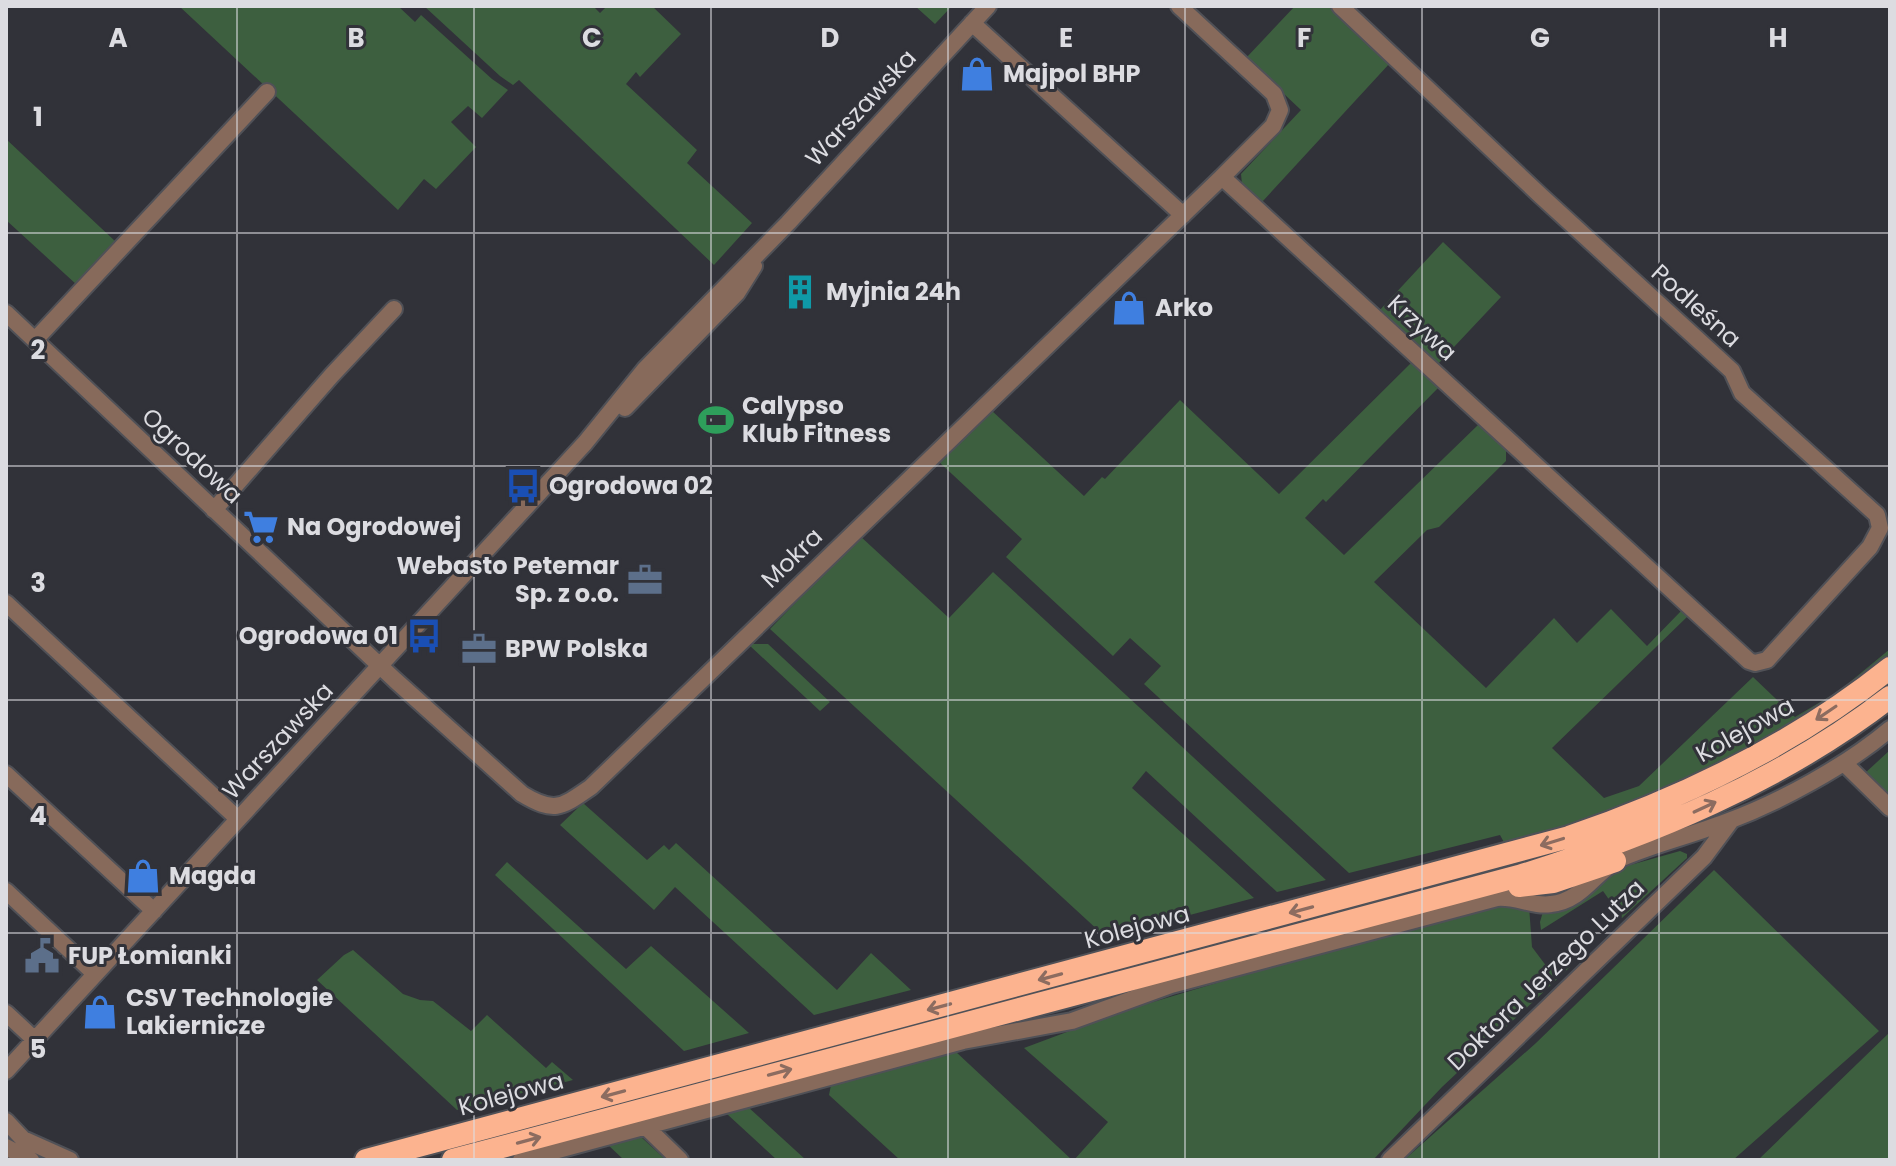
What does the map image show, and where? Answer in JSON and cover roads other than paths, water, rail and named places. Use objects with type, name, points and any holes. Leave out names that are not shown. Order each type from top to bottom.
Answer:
[{"type":"highway","name":"Kolejowa","points":[[366,1160],[1569,837],[1638,812],[1730,770],[1804,727],[1890,668]]},
{"type":"highway","name":"Kolejowa","points":[[453,1160],[1494,891],[1699,810],[1797,759],[1890,697]]},
{"type":"highway","points":[[1494,891],[1533,886],[1615,861]]},
{"type":"street","name":"Warszawska","points":[[6,1071],[585,443],[643,382],[737,293],[769,243],[988,6]]},
{"type":"street","points":[[1179,6],[1274,94],[1280,110],[1273,126],[1222,177]]},
{"type":"street","name":"Podleśna","points":[[1340,6],[1732,371],[1742,393],[1877,515],[1880,528],[1870,547],[1767,660]]},
{"type":"street","points":[[972,23],[1183,215]]},
{"type":"street","points":[[35,340],[267,92]]},
{"type":"street","name":"Mokra","points":[[380,665],[522,794],[539,805],[562,807],[591,787],[1222,177]]},
{"type":"street","name":"Krzywa","points":[[1222,177],[1749,661],[1767,660]]},
{"type":"street","points":[[214,510],[394,309]]},
{"type":"street","name":"Ogrodowa","points":[[6,313],[380,665]]},
{"type":"street","points":[[6,603],[238,819]]},
{"type":"street","points":[[1615,861],[1731,820],[1844,763],[1890,729]]},
{"type":"street","points":[[1844,763],[1890,808]]},
{"type":"street","points":[[6,774],[154,911]]},
{"type":"street","name":"Doktora Jerzego Lutza","points":[[1390,1160],[1704,857],[1731,820]]},
{"type":"street","points":[[6,891],[95,974]]},
{"type":"street","points":[[521,1160],[963,1041],[1072,1021],[1171,985],[1494,891]]},
{"type":"street","points":[[6,1013],[35,1040]]},
{"type":"street","points":[[6,1121],[23,1139],[70,1160]]},
{"type":"street","points":[[645,1126],[680,1160]]},
{"type":"street","points":[[6,1147],[31,1160]]},
{"type":"place","name":"Majpol BHP","points":[[977,74]]},
{"type":"place","name":"Myjnia 24h","points":[[800,292]]},
{"type":"place","name":"Arko","points":[[1129,308]]},
{"type":"place","name":"Calypso Klub Fitness","points":[[716,420]]},
{"type":"place","name":"Ogrodowa 02","points":[[523,486]]},
{"type":"place","name":"Na Ogrodowej","points":[[261,527]]},
{"type":"place","name":"Webasto Petemar Sp. z o.o.","points":[[645,580]]},
{"type":"place","name":"Ogrodowa 01","points":[[424,636]]},
{"type":"place","name":"BPW Polska","points":[[479,649]]},
{"type":"place","name":"Magda","points":[[143,876]]},
{"type":"place","name":"FUP Łomianki","points":[[42,956]]},
{"type":"place","name":"CSV Technologie Lakiernicze","points":[[100,1012]]}]
